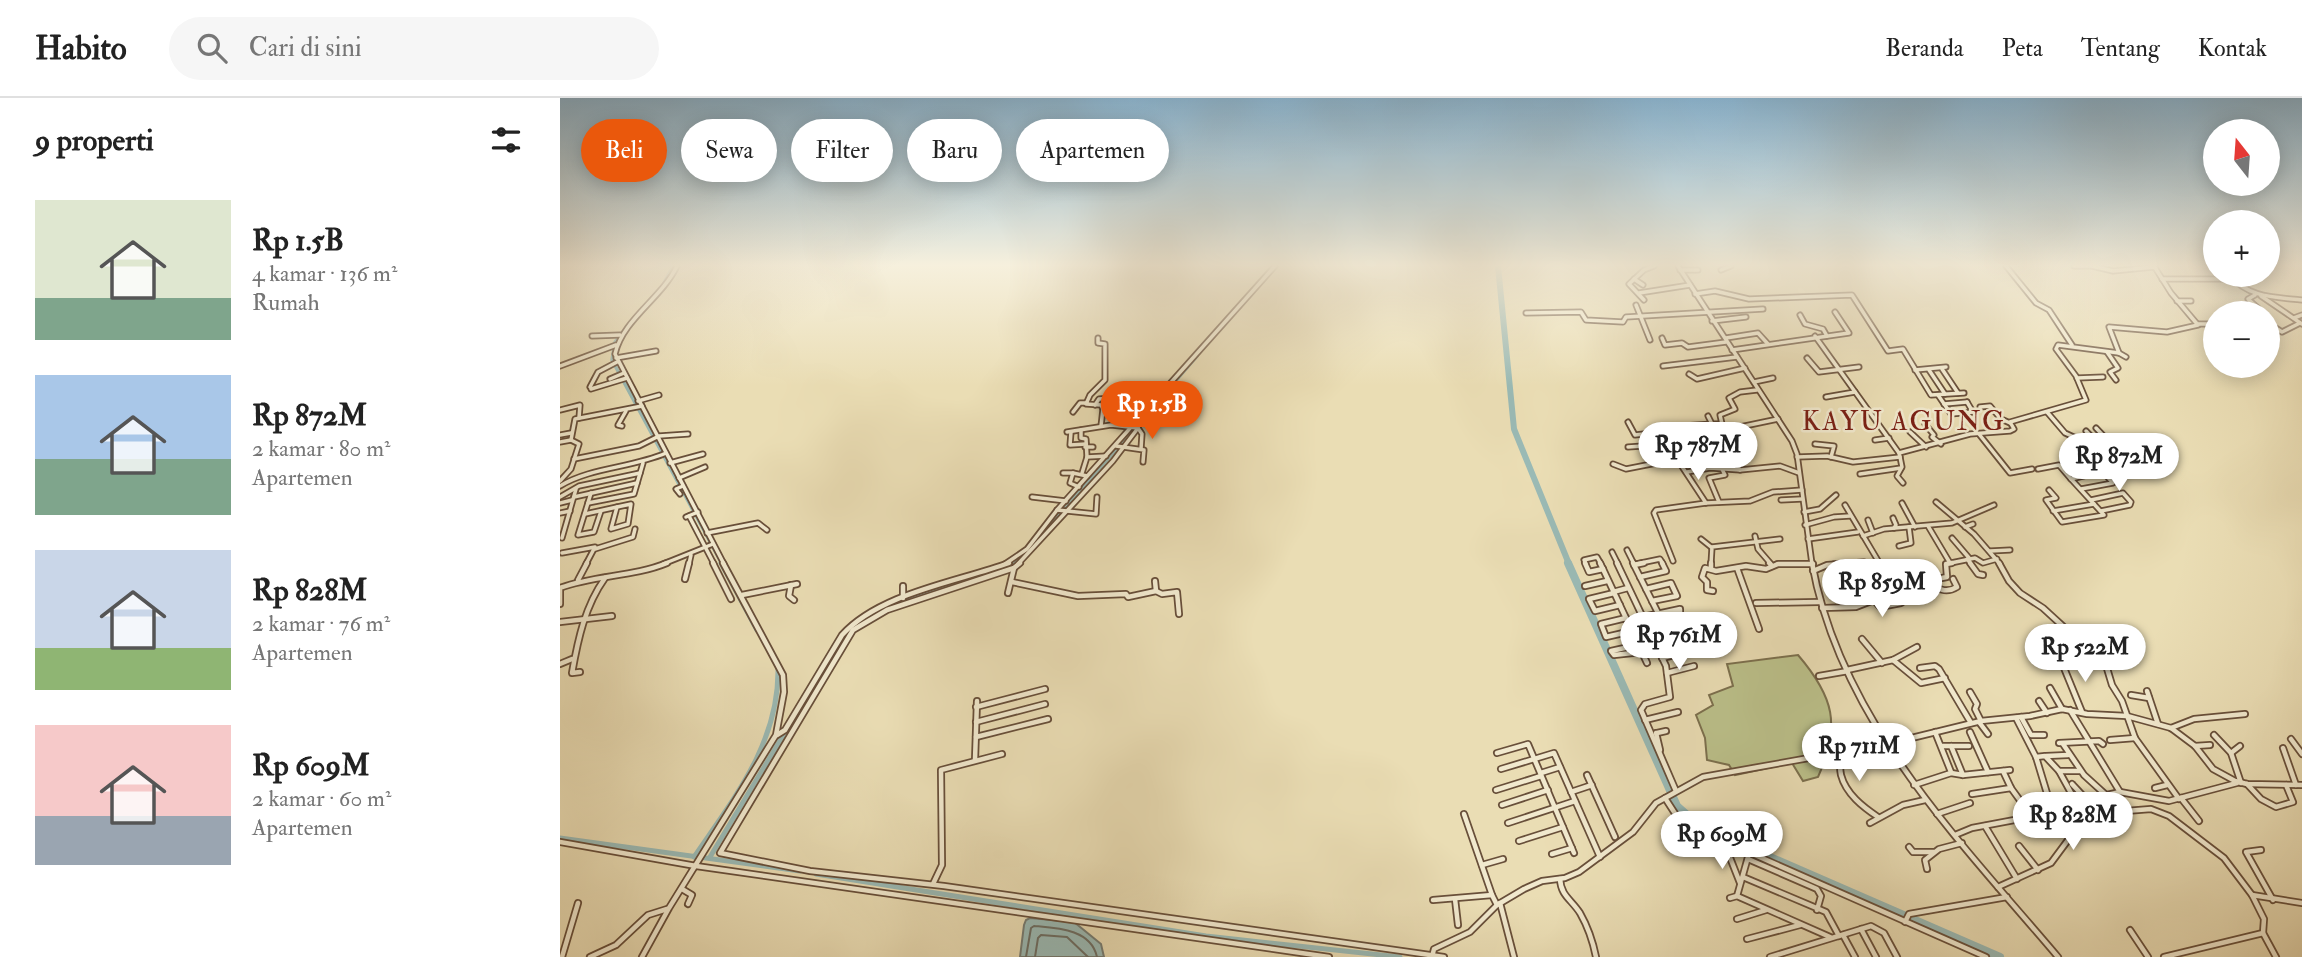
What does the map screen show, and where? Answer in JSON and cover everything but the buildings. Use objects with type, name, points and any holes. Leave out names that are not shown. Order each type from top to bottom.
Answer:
[{"type":"street","points":[[560,366],[613,346],[648,306]]},
{"type":"street","points":[[1061,511],[1079,487],[1124,448],[1149,407],[1239,306]]},
{"type":"street","points":[[1636,306],[1650,340]]},
{"type":"street","points":[[1703,306],[1792,441],[1797,457],[1805,525],[1819,601],[1847,671],[1887,744],[1925,800],[2058,957]]},
{"type":"street","points":[[1859,306],[1888,351],[1903,349],[1931,395],[1964,393]]},
{"type":"street","points":[[2042,306],[2049,310],[2072,345]]},
{"type":"street","points":[[2181,306],[2197,324]]},
{"type":"street","points":[[2273,306],[2301,323],[2283,332],[2280,330]]},
{"type":"street","points":[[1526,313],[1581,312],[1587,320],[1623,322],[1624,317],[1763,309]]},
{"type":"street","points":[[1732,350],[1849,333],[1835,312]]},
{"type":"street","points":[[1800,315],[1806,324],[1823,329],[1827,335]]},
{"type":"street","points":[[2294,318],[2302,315]]},
{"type":"street","points":[[1712,321],[1746,317]]},
{"type":"street","points":[[2119,353],[2109,327],[2142,332],[2191,328],[2203,324]]},
{"type":"street","points":[[1662,338],[1665,345],[1682,343],[1686,347],[1758,333],[1768,344]]},
{"type":"street","points":[[592,336],[622,335]]},
{"type":"street","points":[[1815,336],[1900,455],[1897,476],[1903,483]]},
{"type":"street","points":[[1087,403],[1090,395],[1105,380],[1105,344],[1097,342],[1098,338]]},
{"type":"street","points":[[1980,407],[1990,406],[2000,419],[2010,423],[2086,400],[2077,378],[2056,349],[2059,345],[2119,353],[2126,357]]},
{"type":"street","points":[[613,346],[622,377],[638,401],[663,454],[679,478],[691,515],[702,531],[731,599]]},
{"type":"street","points":[[622,377],[590,388],[598,372],[617,361],[656,351]]},
{"type":"street","points":[[2107,352],[2118,368],[2110,372],[2116,380]]},
{"type":"street","points":[[1663,366],[1737,357]]},
{"type":"street","points":[[1808,358],[1816,371],[1859,367]]},
{"type":"street","points":[[1915,370],[1944,367],[1958,393]]},
{"type":"street","points":[[1689,374],[1697,379],[1745,369]]},
{"type":"street","points":[[1928,369],[1945,394]]},
{"type":"street","points":[[610,379],[622,377]]},
{"type":"street","points":[[2077,378],[2103,377]]},
{"type":"street","points":[[1754,382],[1773,378]]},
{"type":"street","points":[[1654,428],[1722,424],[1720,415],[1734,410],[1728,401],[1732,396],[1757,390]]},
{"type":"street","points":[[1826,397],[1855,392]]},
{"type":"street","points":[[638,401],[660,395]]},
{"type":"street","points":[[1938,395],[1944,404],[1951,414],[1973,411],[1968,402],[1944,404]]},
{"type":"street","points":[[1095,406],[1098,399],[1139,396],[1139,401],[1133,406],[1149,407]]},
{"type":"street","points":[[1073,412],[1080,403],[1110,409]]},
{"type":"street","points":[[560,410],[580,405],[579,418]]},
{"type":"street","points":[[571,440],[574,420],[640,407]]},
{"type":"street","points":[[1101,426],[1103,409]]},
{"type":"street","points":[[622,426],[618,424],[628,410]]},
{"type":"street","points":[[2047,412],[2064,433],[2078,439],[2096,457],[2106,468],[2104,472]]},
{"type":"street","points":[[1708,416],[1740,470]]},
{"type":"street","points":[[1716,432],[1778,419]]},
{"type":"street","points":[[1628,422],[1634,434],[1652,433],[1669,459]]},
{"type":"street","points":[[1797,457],[1831,457],[1853,462],[1900,455],[1979,434],[2013,429],[2010,423]]},
{"type":"street","points":[[1925,424],[1934,435],[1932,437],[1941,444]]},
{"type":"street","points":[[1093,447],[1070,445],[1069,432],[1101,426],[1135,427],[1142,434],[1143,462]]},
{"type":"street","points":[[871,614],[1012,565],[1030,550],[1042,531],[1135,427]]},
{"type":"street","points":[[2086,431],[2122,469],[2133,467],[2096,428]]},
{"type":"street","points":[[1081,430],[1081,438],[1086,438],[1087,457],[1082,473]]},
{"type":"street","points":[[1910,432],[1926,447]]},
{"type":"street","points":[[560,435],[571,433]]},
{"type":"street","points":[[575,459],[621,450],[656,438],[688,434]]},
{"type":"street","points":[[1979,434],[2010,473],[2032,469]]},
{"type":"street","points":[[1875,440],[1889,438]]},
{"type":"street","points":[[560,442],[571,440],[579,444],[571,473],[560,484]]},
{"type":"street","points":[[1664,452],[1698,450],[1724,444]]},
{"type":"street","points":[[1815,444],[1834,446],[1831,457]]},
{"type":"street","points":[[1628,447],[1658,445]]},
{"type":"street","points":[[1116,446],[1141,449]]},
{"type":"street","points":[[2096,457],[2126,451]]},
{"type":"street","points":[[560,484],[573,478],[643,463],[663,454]]},
{"type":"street","points":[[670,463],[703,454]]},
{"type":"street","points":[[1087,457],[1112,461]]},
{"type":"street","points":[[1613,464],[1629,469],[1669,459],[1679,460],[1706,503]]},
{"type":"street","points":[[2129,462],[2138,460]]},
{"type":"street","points":[[588,503],[634,494],[643,463]]},
{"type":"street","points":[[2038,469],[2059,465],[2104,515],[2062,522],[2046,500],[2056,498],[2049,491]]},
{"type":"street","points":[[1687,472],[1705,468],[1740,470],[1780,466],[1799,473]]},
{"type":"street","points":[[679,478],[705,467]]},
{"type":"street","points":[[1860,474],[1900,468]]},
{"type":"street","points":[[1719,502],[1709,478],[1725,475],[1722,469]]},
{"type":"street","points":[[2078,470],[2084,476]]},
{"type":"street","points":[[2071,479],[2104,472]]},
{"type":"street","points":[[2081,489],[2113,483],[2104,472]]},
{"type":"street","points":[[560,500],[576,487],[640,473]]},
{"type":"street","points":[[1063,473],[1082,473],[1090,479]]},
{"type":"street","points":[[1073,473],[1070,483],[1079,487]]},
{"type":"street","points":[[560,500],[638,483]]},
{"type":"street","points":[[562,538],[576,487]]},
{"type":"street","points":[[680,494],[681,487]]},
{"type":"street","points":[[1673,561],[1655,511],[1706,503],[1749,502],[1773,492],[1802,490]]},
{"type":"street","points":[[591,493],[578,535],[594,532],[601,510]]},
{"type":"street","points":[[2053,511],[2123,493],[2131,502],[2130,505],[2100,511]]},
{"type":"street","points":[[1804,512],[1820,509],[1836,495]]},
{"type":"street","points":[[1032,497],[1066,501]]},
{"type":"street","points":[[1061,511],[1097,514],[1097,497]]},
{"type":"street","points":[[1781,500],[1802,499]]},
{"type":"street","points":[[1936,502],[1990,551],[2014,587],[2055,618],[2069,633],[2068,641],[2074,660],[2062,663],[2082,712]]},
{"type":"street","points":[[1899,546],[1911,543],[1912,527],[1902,503]]},
{"type":"street","points":[[584,514],[617,507],[633,505],[626,525],[611,528],[617,507]]},
{"type":"street","points":[[1845,505],[1874,557],[1880,561],[1882,575],[1891,589]]},
{"type":"street","points":[[1863,536],[1894,528],[1957,522],[1994,505]]},
{"type":"street","points":[[560,513],[570,511]]},
{"type":"street","points":[[642,957],[669,908],[737,803],[776,735],[784,691],[783,675],[741,595],[691,515]]},
{"type":"street","points":[[1805,525],[1850,516]]},
{"type":"street","points":[[1894,519],[1894,528]]},
{"type":"street","points":[[1868,520],[1873,533]]},
{"type":"street","points":[[560,523],[566,522]]},
{"type":"street","points":[[702,531],[758,523],[767,530]]},
{"type":"street","points":[[1965,527],[1973,524]]},
{"type":"street","points":[[1928,526],[1951,563]]},
{"type":"street","points":[[562,553],[595,549],[633,537],[635,529]]},
{"type":"street","points":[[1808,539],[1859,532]]},
{"type":"street","points":[[1755,536],[1758,549],[1772,566]]},
{"type":"street","points":[[1952,538],[1978,575],[1983,575]]},
{"type":"street","points":[[1701,539],[1711,547],[1780,539]]},
{"type":"street","points":[[560,604],[560,589],[578,581],[654,568],[709,546]]},
{"type":"street","points":[[1711,547],[1711,569]]},
{"type":"street","points":[[578,581],[595,549]]},
{"type":"street","points":[[1627,550],[1658,613]]},
{"type":"street","points":[[1990,551],[2010,550]]},
{"type":"street","points":[[1612,552],[1667,673],[1670,697],[1645,704],[1641,710],[1654,734],[1676,815],[1687,825],[1817,889],[1821,896],[1817,909]]},
{"type":"street","points":[[685,579],[691,555]]},
{"type":"street","points":[[1602,569],[1589,572],[1584,560],[1597,557],[1647,663]]},
{"type":"street","points":[[713,561],[720,558]]},
{"type":"street","points":[[1901,603],[1880,607],[1870,592],[1948,576],[1945,564],[1976,558],[1984,563],[1997,559]]},
{"type":"street","points":[[1634,565],[1660,559],[1666,571],[1640,576]]},
{"type":"street","points":[[1713,591],[1707,590],[1707,582],[1702,577],[1704,568],[1746,566],[1762,569],[1778,564],[1813,568],[1864,562]]},
{"type":"street","points":[[1008,593],[1012,582],[1012,565]]},
{"type":"street","points":[[1737,568],[1759,629]]},
{"type":"street","points":[[1902,569],[1911,585]]},
{"type":"street","points":[[580,672],[572,673],[572,659],[595,592],[606,576]]},
{"type":"street","points":[[1928,582],[1937,589],[1947,591],[1957,587],[1953,579]]},
{"type":"street","points":[[1155,581],[1156,591]]},
{"type":"street","points":[[1586,586],[1608,581]]},
{"type":"street","points":[[1012,582],[1070,595],[1097,597],[1126,594],[1128,597],[1156,591],[1162,594],[1177,592],[1179,614]]},
{"type":"street","points":[[1646,589],[1671,583],[1677,596],[1652,601]]},
{"type":"street","points":[[741,595],[794,585],[789,596],[794,600]]},
{"type":"street","points":[[903,586],[903,598]]},
{"type":"street","points":[[1620,605],[1595,611],[1589,599],[1629,588]]},
{"type":"street","points":[[776,735],[785,730],[844,635],[871,614],[903,598],[926,593]]},
{"type":"street","points":[[1821,608],[1856,607],[1874,600]]},
{"type":"street","points":[[1756,603],[1819,601]]},
{"type":"street","points":[[1626,618],[1601,624],[1606,637],[1680,624],[1680,609],[1643,617]]},
{"type":"street","points":[[560,622],[612,616]]},
{"type":"street","points":[[844,635],[839,655],[723,847],[720,853],[724,856],[810,871],[933,885],[1444,957]]},
{"type":"street","points":[[1655,644],[1684,638],[1690,652],[1662,658]]},
{"type":"street","points":[[1862,639],[1882,663]]},
{"type":"street","points":[[1639,645],[1611,651],[1614,654],[1642,652]]},
{"type":"street","points":[[1819,676],[1893,660],[1917,647]]},
{"type":"street","points":[[831,654],[839,655]]},
{"type":"street","points":[[2103,655],[2112,685],[2135,738],[2167,785],[2199,821]]},
{"type":"street","points":[[560,664],[572,659]]},
{"type":"street","points":[[1893,660],[1922,683],[1945,678]]},
{"type":"street","points":[[1667,673],[1694,666]]},
{"type":"street","points":[[1920,668],[1937,667],[1971,723]]},
{"type":"street","points":[[2050,688],[2062,709]]},
{"type":"street","points":[[976,707],[1045,689]]},
{"type":"street","points":[[2147,691],[2158,723]]},
{"type":"street","points":[[1970,692],[1980,721],[1988,734]]},
{"type":"street","points":[[2131,695],[2149,698]]},
{"type":"street","points":[[975,761],[976,701]]},
{"type":"street","points":[[2039,701],[2047,713]]},
{"type":"street","points":[[976,722],[1045,704]]},
{"type":"street","points":[[1432,956],[1437,947],[1470,932],[1499,904],[1538,883],[1579,872],[1633,832],[1656,803],[1709,775],[1755,770],[1887,744],[1980,721],[2018,718],[2062,709],[2127,716],[2171,728],[2195,746],[2213,769],[2242,783],[2261,799],[2276,807],[2293,802],[2286,785]]},
{"type":"street","points":[[2069,710],[2120,792]]},
{"type":"street","points":[[1645,720],[1678,712]]},
{"type":"street","points":[[2171,728],[2194,719],[2245,714]]},
{"type":"street","points":[[2018,718],[2031,734],[2044,735]]},
{"type":"street","points":[[2018,718],[2036,757],[2049,800],[2064,805]]},
{"type":"street","points":[[975,737],[1048,719]]},
{"type":"street","points":[[1654,734],[1666,731]]},
{"type":"street","points":[[1935,732],[1951,773]]},
{"type":"street","points":[[1970,732],[1989,772]]},
{"type":"street","points":[[2214,735],[2231,753],[2242,783]]},
{"type":"street","points":[[2110,740],[2135,738]]},
{"type":"street","points":[[2291,739],[2302,754]]},
{"type":"street","points":[[2104,744],[2099,741],[2061,743],[2080,771],[2106,795]]},
{"type":"street","points":[[1497,753],[1528,744],[1573,850],[1552,854]]},
{"type":"street","points":[[2195,746],[2210,745]]},
{"type":"street","points":[[1941,746],[1969,746]]},
{"type":"street","points":[[1951,746],[1963,775]]},
{"type":"street","points":[[2231,753],[2232,749],[2240,746]]},
{"type":"street","points":[[1955,835],[1972,828],[2032,817],[2064,805],[2120,792],[2169,801],[2242,783],[2299,785],[2283,748]]},
{"type":"street","points":[[1840,752],[1840,772],[1851,795],[1878,817]]},
{"type":"street","points":[[1501,769],[1554,753],[1600,857]]},
{"type":"street","points":[[933,885],[942,865],[941,770],[1002,754]]},
{"type":"street","points":[[2036,757],[2068,755]]},
{"type":"street","points":[[2045,756],[2059,771],[2076,802]]},
{"type":"street","points":[[1496,790],[1560,767]]},
{"type":"street","points":[[1914,785],[1951,773],[1963,775],[2010,770]]},
{"type":"street","points":[[2003,771],[2011,788],[2032,817]]},
{"type":"street","points":[[2059,771],[2080,771]]},
{"type":"street","points":[[1587,775],[1615,837]]},
{"type":"street","points":[[2072,784],[2086,800]]},
{"type":"street","points":[[1571,792],[1592,785]]},
{"type":"street","points":[[2155,788],[2167,785]]},
{"type":"street","points":[[1972,794],[2011,788]]},
{"type":"street","points":[[1502,805],[1548,790]]},
{"type":"street","points":[[1870,823],[1903,805],[1925,800]]},
{"type":"street","points":[[1508,823],[1575,802]]},
{"type":"street","points":[[737,803],[747,805]]},
{"type":"street","points":[[1937,814],[1970,803]]},
{"type":"street","points":[[1998,887],[2054,860],[2067,838],[2074,832],[2113,813],[2153,809],[2169,816],[2224,858],[2237,872],[2264,919],[2263,933],[2276,957]]},
{"type":"street","points":[[1464,814],[1492,894],[1499,904],[1514,957]]},
{"type":"street","points":[[1985,826],[2017,879]]},
{"type":"street","points":[[1519,841],[1563,827]]},
{"type":"street","points":[[560,842],[1329,957]]},
{"type":"street","points":[[1909,847],[1913,852],[1934,852],[1962,843]]},
{"type":"street","points":[[2019,846],[2038,870]]},
{"type":"street","points":[[1727,849],[1741,884]]},
{"type":"street","points":[[2261,850],[2246,852],[2273,900]]},
{"type":"street","points":[[1927,869],[1925,860],[1934,852]]},
{"type":"street","points":[[1737,896],[1749,856]]},
{"type":"street","points":[[1749,856],[1906,919],[1986,957]]},
{"type":"street","points":[[1482,865],[1503,859]]},
{"type":"street","points":[[1743,877],[1826,912],[1852,956]]},
{"type":"street","points":[[1560,879],[1561,891],[1569,898],[1588,931],[1596,957]]},
{"type":"street","points":[[682,889],[692,895],[688,904]]},
{"type":"street","points":[[1433,900],[1492,894]]},
{"type":"street","points":[[2252,895],[2302,903]]},
{"type":"street","points":[[1730,898],[1737,896],[1832,938]]},
{"type":"street","points":[[1906,919],[1909,914],[2007,897]]},
{"type":"street","points":[[1455,899],[1458,925]]},
{"type":"street","points":[[562,957],[578,903]]},
{"type":"street","points":[[590,957],[616,946],[648,915],[669,908]]},
{"type":"street","points":[[1737,919],[1768,909]]},
{"type":"street","points":[[1747,939],[1802,924]]},
{"type":"street","points":[[1770,957],[1871,926],[1884,933],[1897,957]]},
{"type":"street","points":[[1861,929],[1875,957]]},
{"type":"street","points":[[2130,930],[2148,957]]},
{"type":"street","points":[[2165,957],[2263,933]]},
{"type":"green space","points":[[1798,655],[1820,684],[1830,712],[1830,742],[1818,777],[1803,781],[1792,763],[1735,775],[1729,765],[1707,760],[1705,738],[1696,715],[1713,705],[1709,695],[1733,686],[1727,664]]},
{"type":"water","points":[[1030,918],[1074,922],[1101,944],[1104,957],[1020,957],[1024,925]]},
{"type":"waterway","points":[[1502,306],[1514,429],[1569,564]]},
{"type":"waterway","points":[[627,327],[615,342],[612,360],[722,564]]},
{"type":"waterway","points":[[1032,547],[1197,356]]},
{"type":"waterway","points":[[1010,564],[1026,554]]},
{"type":"waterway","points":[[721,563],[757,630]]},
{"type":"waterway","points":[[903,599],[1005,568],[1013,563]]},
{"type":"waterway","points":[[1568,563],[1677,806],[1701,827],[2000,957]]},
{"type":"waterway","points":[[694,856],[738,791],[762,745],[771,721],[778,669]]},
{"type":"waterway","points":[[710,857],[787,729]]},
{"type":"waterway","points":[[560,838],[694,856]]},
{"type":"waterway","points":[[694,856],[800,871]]},
{"type":"waterway","points":[[816,874],[1206,936],[1400,957]]},
{"type":"district","name":"KAYU AGUNG","points":[[1904,421]]}]
